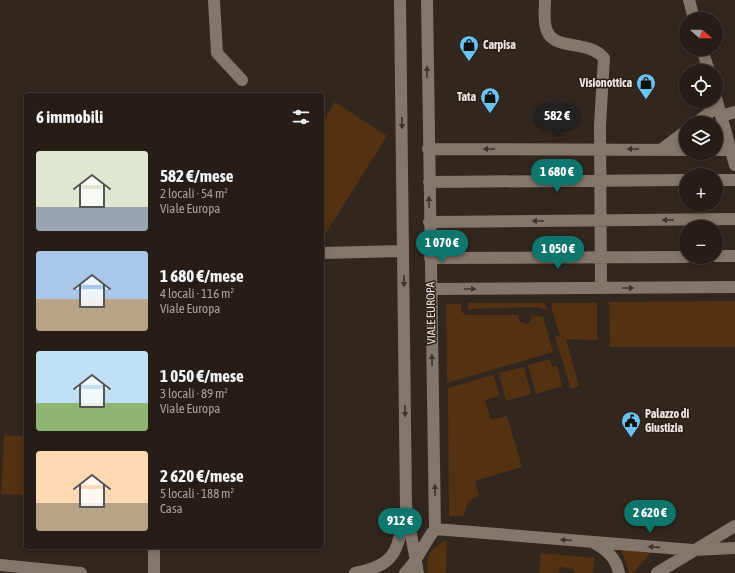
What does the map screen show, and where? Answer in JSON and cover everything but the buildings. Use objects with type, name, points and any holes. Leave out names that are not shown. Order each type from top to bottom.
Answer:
[{"type":"street","points":[[214,0],[217,53],[242,80]]},
{"type":"street","points":[[400,0],[406,506],[417,567]]},
{"type":"street","name":"VIALE EUROPA","points":[[427,0],[428,149],[435,529]]},
{"type":"street","points":[[545,0],[546,28],[552,39],[557,42],[591,48],[604,58],[600,149],[601,288]]},
{"type":"street","points":[[689,0],[692,12]]},
{"type":"street","points":[[705,116],[716,108]]},
{"type":"street","points":[[720,108],[735,166]]},
{"type":"street","points":[[723,108],[735,112]]},
{"type":"street","points":[[662,150],[679,137]]},
{"type":"street","points":[[428,149],[679,150]]},
{"type":"street","points":[[723,150],[730,150]]},
{"type":"street","points":[[429,182],[679,180]]},
{"type":"street","points":[[723,180],[735,180]]},
{"type":"street","points":[[430,222],[735,219]]},
{"type":"street","points":[[324,253],[403,251]]},
{"type":"street","points":[[723,256],[735,256]]},
{"type":"street","points":[[430,258],[679,257]]},
{"type":"street","points":[[431,289],[735,287]]},
{"type":"street","points":[[355,573],[382,565],[393,555],[399,541],[406,506]]},
{"type":"street","points":[[657,573],[735,526]]},
{"type":"street","points":[[405,573],[417,567],[427,539],[435,529],[693,550],[735,548]]},
{"type":"street","points":[[591,542],[604,549],[613,558],[619,573]]},
{"type":"street","points":[[154,549],[154,573]]},
{"type":"street","points":[[0,565],[81,573]]},
{"type":"shaded area","points":[[335,102],[387,136],[324,236],[324,120]]},
{"type":"shaded area","points":[[735,301],[735,347],[610,347],[609,302]]},
{"type":"shaded area","points":[[468,303],[545,303],[547,311],[539,307],[468,309]]},
{"type":"shaded area","points":[[552,303],[597,303],[597,340],[566,339],[579,386],[571,389],[555,337],[560,336],[552,310]]},
{"type":"shaded area","points":[[446,304],[461,304],[461,311],[465,315],[518,315],[519,321],[526,324],[530,322],[532,315],[543,317],[553,352],[447,383]]},
{"type":"shaded area","points":[[550,359],[552,367],[557,366],[562,386],[536,394],[528,365]]},
{"type":"shaded area","points":[[524,367],[531,394],[506,401],[499,373]]},
{"type":"shaded area","points":[[493,375],[500,396],[485,400],[491,420],[507,416],[522,467],[475,481],[479,495],[468,502],[463,516],[449,516],[448,388]]},
{"type":"shaded area","points":[[4,435],[24,437],[24,495],[1,494]]},
{"type":"shaded area","points":[[447,540],[446,573],[428,573],[427,562],[430,553],[437,545]]},
{"type":"shaded area","points":[[620,549],[651,553],[633,573],[629,573]]},
{"type":"shaded area","points":[[541,553],[595,558],[593,573],[574,573],[574,569],[560,567],[559,573],[539,573]]},
{"type":"place","name":"Carpisa","points":[[469,62]]},
{"type":"place","name":"Visionottica","points":[[646,100]]},
{"type":"place","name":"Tata","points":[[490,114]]},
{"type":"place","name":"Palazzo di Giustizia","points":[[631,438]]}]
